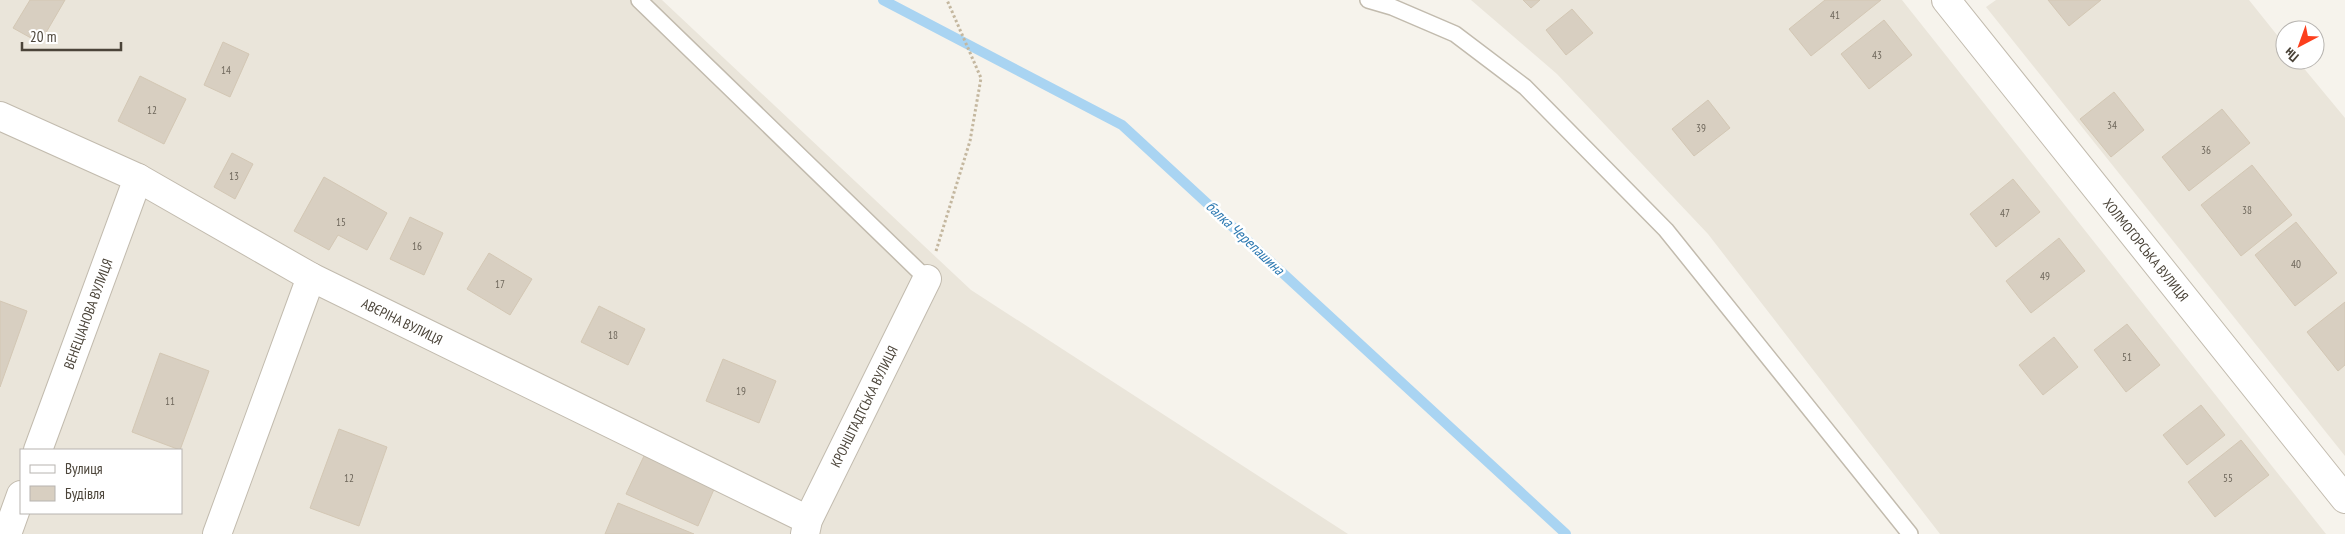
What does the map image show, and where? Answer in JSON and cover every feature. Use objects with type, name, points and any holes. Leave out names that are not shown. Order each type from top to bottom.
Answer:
[{"type":"street","name":"ХОЛМОГОРСЬКА ВУЛИЦЯ","points":[[1946,0],[2345,499]]},
{"type":"street","name":"АВЄРІНА ВУЛИЦЯ","points":[[0,116],[138,178],[311,277],[807,527]]},
{"type":"street","name":"ВЕНЕЦІАНОВА ВУЛИЦЯ","points":[[38,449],[138,178]]},
{"type":"street","points":[[217,534],[311,277]]},
{"type":"street","name":"КРОНШТАДТСЬКА ВУЛИЦЯ","points":[[807,527],[928,279]]},
{"type":"street","points":[[7,534],[20,497]]},
{"type":"lane","points":[[639,0],[928,279]]},
{"type":"lane","points":[[1368,0],[1392,7],[1455,34],[1526,87],[1666,230],[1910,534]]},
{"type":"path","points":[[928,279],[970,141],[981,78],[947,0]]},
{"type":"shaded area","points":[[0,0],[662,0],[971,290],[1348,534],[0,534]]},
{"type":"shaded area","points":[[1471,0],[1902,0],[2326,534],[1940,534],[1708,234],[1557,74]]},
{"type":"shaded area","points":[[1996,0],[2249,0],[2275,32],[2275,70],[2305,70],[2345,118],[2345,456],[1986,7]]},
{"type":"building","points":[[30,0],[65,0],[40,43],[13,28]]},
{"type":"building","points":[[1523,0],[1540,0],[1531,8]]},
{"type":"building","points":[[1825,0],[1881,0],[1811,56],[1789,29]]},
{"type":"building","points":[[2048,0],[2101,0],[2069,26]]},
{"type":"building","points":[[1572,9],[1593,33],[1566,55],[1546,30]]},
{"type":"building","points":[[1884,20],[1912,55],[1869,89],[1841,54]]},
{"type":"building","points":[[223,42],[249,54],[230,97],[204,85]]},
{"type":"building","points":[[140,76],[186,99],[164,144],[118,121]]},
{"type":"building","points":[[2114,92],[2144,130],[2111,157],[2080,119]]},
{"type":"building","points":[[1708,100],[1730,128],[1694,156],[1672,129]]},
{"type":"building","points":[[2222,109],[2250,143],[2189,191],[2162,157]]},
{"type":"building","points":[[232,153],[253,164],[235,199],[214,187]]},
{"type":"building","points":[[2252,165],[2292,215],[2241,256],[2201,205]]},
{"type":"building","points":[[324,177],[387,213],[367,250],[338,235],[329,250],[294,231]]},
{"type":"building","points":[[2013,179],[2040,212],[1996,247],[1970,214]]},
{"type":"building","points":[[410,217],[443,233],[424,275],[390,259]]},
{"type":"building","points":[[2296,222],[2337,273],[2295,306],[2255,255]]},
{"type":"building","points":[[2059,238],[2085,271],[2031,313],[2006,281]]},
{"type":"building","points":[[489,253],[532,279],[510,315],[467,289]]},
{"type":"building","points":[[0,301],[27,311],[0,387]]},
{"type":"building","points":[[2345,302],[2345,365],[2338,371],[2307,332]]},
{"type":"building","points":[[599,306],[645,329],[628,365],[581,342]]},
{"type":"building","points":[[2127,324],[2160,365],[2126,392],[2094,350]]},
{"type":"building","points":[[2054,337],[2078,367],[2043,395],[2019,365]]},
{"type":"building","points":[[160,353],[209,371],[180,449],[132,432]]},
{"type":"building","points":[[723,359],[776,381],[759,423],[706,401]]},
{"type":"building","points":[[2201,405],[2225,435],[2187,465],[2163,435]]},
{"type":"building","points":[[339,429],[387,447],[359,526],[310,508]]},
{"type":"building","points":[[2241,440],[2269,475],[2215,517],[2188,482]]},
{"type":"building","points":[[644,456],[715,487],[698,526],[626,494]]},
{"type":"building","points":[[618,503],[694,534],[605,534]]},
{"type":"waterway","name":"балка Черепашина","points":[[883,0],[1122,125],[1566,534]]}]
